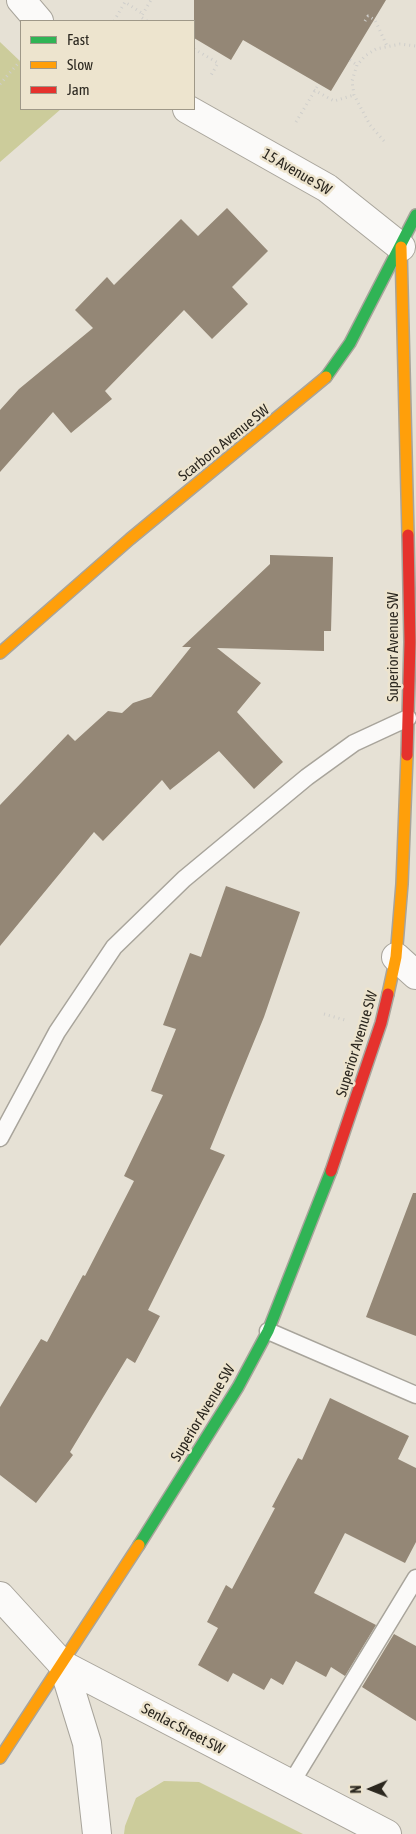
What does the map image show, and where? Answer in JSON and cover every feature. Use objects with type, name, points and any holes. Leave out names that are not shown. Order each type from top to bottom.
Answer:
[{"type":"street","points":[[21,0],[38,20]]},
{"type":"street","name":"15 Avenue SW","points":[[189,110],[327,188],[401,247]]},
{"type":"street","name":"Scarboro Avenue SW","points":[[0,653],[130,539],[327,376],[350,343],[416,215]]},
{"type":"street","name":"Superior Avenue SW","points":[[0,1758],[63,1665],[238,1387],[268,1331],[340,1148],[381,1023],[406,966],[402,884],[410,642],[401,247]]},
{"type":"street","name":"Senlac Street SW","points":[[0,1596],[63,1665],[387,1834]]},
{"type":"street","points":[[63,1665],[87,1743],[97,1834]]},
{"type":"lane","points":[[0,1138],[57,1032],[114,946],[184,879],[308,777],[354,743],[408,718]]},
{"type":"lane","points":[[268,1331],[416,1395]]},
{"type":"lane","points":[[290,1785],[416,1578]]},
{"type":"path","points":[[145,20],[141,18],[151,0]]},
{"type":"path","points":[[115,20],[125,2],[143,14]]},
{"type":"path","points":[[365,21],[368,16],[375,20],[387,46]]},
{"type":"path","points":[[384,141],[370,125],[354,95],[352,81],[357,65],[365,56],[387,46],[400,44],[416,46]]},
{"type":"path","points":[[195,50],[218,62],[210,77]]},
{"type":"path","points":[[350,60],[357,65]]},
{"type":"path","points":[[0,84],[20,61]]},
{"type":"path","points":[[296,122],[315,89],[334,101],[354,95]]},
{"type":"path","points":[[324,1014],[345,1020]]},
{"type":"green space","points":[[0,42],[20,61],[20,110],[60,110],[0,162]]},
{"type":"green space","points":[[164,1781],[199,1782],[303,1834],[124,1834],[125,1826],[136,1798]]},
{"type":"building","points":[[194,0],[386,0],[331,91],[243,40],[231,60],[195,39]]},
{"type":"building","points":[[227,208],[268,251],[232,287],[248,304],[212,339],[184,310],[105,391],[112,399],[71,433],[53,412],[0,472],[0,410],[19,389],[93,328],[75,310],[107,277],[114,285],[181,219],[198,236]]},
{"type":"building","points":[[270,555],[333,557],[331,631],[324,631],[324,651],[217,648],[261,683],[237,712],[283,762],[254,789],[219,751],[170,790],[162,780],[103,841],[94,832],[0,946],[0,805],[68,734],[75,741],[108,711],[122,713],[133,703],[151,697],[191,647],[182,647],[270,564]]},
{"type":"building","points":[[226,886],[300,912],[264,1017],[210,1149],[225,1155],[148,1310],[160,1316],[135,1363],[127,1358],[70,1452],[73,1455],[36,1503],[0,1475],[0,1407],[41,1339],[47,1342],[83,1275],[85,1276],[134,1181],[124,1176],[163,1095],[151,1091],[176,1029],[163,1025],[190,953],[201,957]]},
{"type":"building","points":[[413,1193],[416,1193],[416,1336],[366,1317]]},
{"type":"building","points":[[330,1398],[409,1436],[398,1459],[416,1468],[416,1542],[405,1563],[345,1533],[314,1593],[376,1625],[345,1676],[331,1667],[326,1677],[296,1661],[283,1685],[271,1678],[264,1690],[233,1673],[228,1682],[198,1665],[218,1628],[207,1622],[226,1585],[232,1589],[275,1508],[272,1507],[298,1458],[302,1460]]},
{"type":"building","points":[[394,1634],[416,1646],[416,1721],[362,1687]]},
{"type":"traffic: fast","points":[[326,377],[350,343],[416,215]]},
{"type":"traffic: fast","points":[[139,1545],[238,1387],[268,1331],[331,1171]]},
{"type":"traffic: slow","points":[[401,247],[408,535]]},
{"type":"traffic: slow","points":[[0,653],[130,539],[326,377]]},
{"type":"traffic: slow","points":[[388,994],[396,957],[402,884],[407,755]]},
{"type":"traffic: slow","points":[[0,1758],[139,1545]]},
{"type":"traffic: jam","points":[[407,755],[410,642],[408,535]]},
{"type":"traffic: jam","points":[[331,1171],[381,1023],[388,994]]}]
